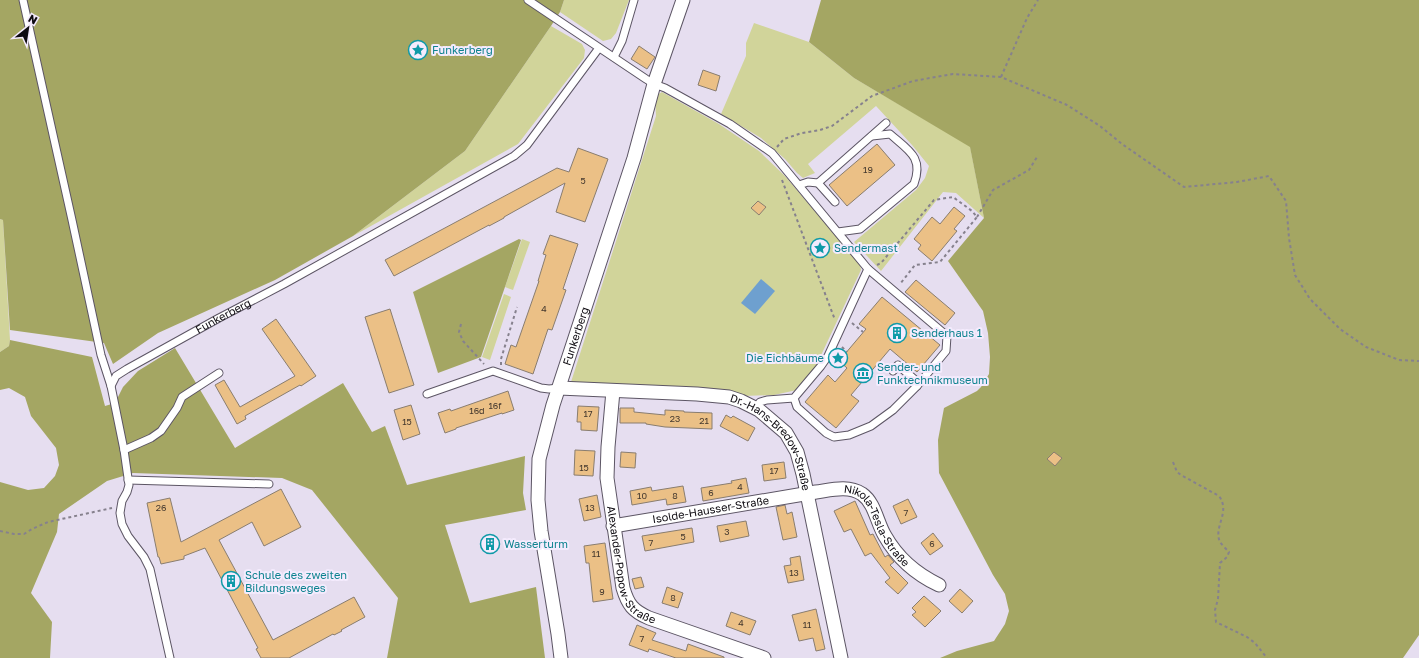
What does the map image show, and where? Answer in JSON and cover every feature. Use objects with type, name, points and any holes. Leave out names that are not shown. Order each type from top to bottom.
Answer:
[{"type":"street","name":"Funkerberg","points":[[560,658],[558,634],[541,531],[538,500],[539,459],[559,388],[634,158],[654,84],[682,0]]},
{"type":"street","name":"Dr.-Hans-Bredow-Straße","points":[[559,388],[697,394],[729,397],[756,408],[770,418],[786,433],[797,452],[807,494],[839,658]]},
{"type":"street","name":"Alexander-Popow-Straße","points":[[613,391],[607,478],[613,526],[626,600],[639,614],[764,658]]},
{"type":"street","name":"Nikola-Tesla-Straße","points":[[807,494],[841,488],[861,493],[866,497],[872,506],[885,536],[896,552],[910,567],[925,578],[939,585]]},
{"type":"street","name":"Isolde-Hausser-Straße","points":[[613,526],[807,494]]},
{"type":"lane","points":[[23,0],[101,355],[111,386],[124,450],[128,480],[127,492],[122,501],[120,513],[122,524],[128,536],[144,557],[150,568],[170,658]]},
{"type":"lane","points":[[528,0],[654,84],[665,88],[730,124],[772,154],[868,269],[947,336],[946,351],[917,386],[893,410],[871,426],[849,435],[834,437],[826,433],[796,407],[794,398]]},
{"type":"lane","points":[[614,57],[622,41],[634,0]]},
{"type":"lane","name":"Funkerberg","points":[[111,386],[116,376],[127,369],[284,284],[514,156],[527,145],[599,48]]},
{"type":"lane","points":[[818,183],[886,123]]},
{"type":"lane","points":[[838,232],[860,229],[914,184],[917,176],[917,169],[913,154],[890,134],[872,136]]},
{"type":"lane","points":[[799,185],[808,182],[818,183],[835,202]]},
{"type":"lane","points":[[756,408],[760,402],[767,400],[794,398],[821,366],[828,356],[868,269]]},
{"type":"lane","points":[[893,371],[898,365],[914,379],[917,386]]},
{"type":"lane","points":[[427,394],[493,371],[541,388],[559,388]]},
{"type":"lane","points":[[124,450],[151,438],[161,431],[177,408],[182,397],[219,373]]},
{"type":"lane","points":[[128,480],[269,484]]},
{"type":"path","points":[[1001,77],[1027,18],[1038,0]]},
{"type":"path","points":[[772,154],[784,139],[832,126],[872,96],[913,81],[953,74],[1001,77],[1068,105],[1100,126],[1122,144],[1184,188],[1237,182],[1269,176],[1286,201],[1289,238],[1295,275],[1310,299],[1340,329],[1366,347],[1399,360],[1419,361]]},
{"type":"path","points":[[894,291],[915,265],[940,262],[977,217],[993,190],[1029,170],[1037,157]]},
{"type":"path","points":[[781,178],[839,330]]},
{"type":"path","points":[[868,269],[881,263],[934,200],[953,197],[972,211],[977,217]]},
{"type":"path","points":[[503,370],[500,359],[517,307]]},
{"type":"path","points":[[846,317],[863,332]]},
{"type":"path","points":[[461,324],[459,332],[463,341],[485,365]]},
{"type":"path","points":[[1173,462],[1177,472],[1219,496],[1223,502],[1224,508],[1219,530],[1220,542],[1229,552],[1227,557],[1220,563],[1218,599],[1215,610],[1216,622],[1247,637],[1255,643],[1267,658]]},
{"type":"path","points":[[0,531],[14,534],[24,534],[48,522],[121,506]]},
{"type":"green space","points":[[0,0],[564,0],[560,12],[551,26],[465,151],[353,236],[275,280],[158,333],[113,364],[104,343],[10,330],[3,220],[0,219]]},
{"type":"green space","points":[[564,0],[629,0],[616,33],[611,39],[603,41],[560,12]]},
{"type":"green space","points":[[821,0],[1419,0],[1419,635],[1403,658],[940,658],[957,651],[994,641],[1005,624],[1009,611],[1005,594],[993,575],[939,473],[938,440],[944,408],[977,391],[989,374],[990,357],[988,333],[983,311],[948,261],[984,218],[970,147],[854,78],[809,42]]},
{"type":"green space","points":[[754,23],[809,42],[854,78],[970,146],[984,218],[956,193],[943,192],[881,271],[854,242],[916,190],[925,178],[929,166],[876,106],[808,164],[815,173],[803,178],[785,159],[761,138],[721,114],[746,56],[746,43]]},
{"type":"green space","points":[[551,26],[582,44],[585,50],[584,58],[518,144],[353,236],[465,151]]},
{"type":"green space","points":[[662,92],[719,124],[759,151],[785,176],[860,264],[861,270],[816,366],[797,390],[774,395],[743,396],[571,382],[656,116],[655,96]]},
{"type":"green space","points":[[0,219],[3,220],[10,340],[9,346],[0,352]]},
{"type":"green space","points":[[519,239],[521,240],[481,357],[438,373],[413,292]]},
{"type":"green space","points":[[522,239],[530,242],[513,290],[505,287]]},
{"type":"green space","points":[[504,294],[511,297],[490,360],[482,357]]},
{"type":"green space","points":[[10,340],[92,357],[105,406],[115,403],[123,387],[138,371],[175,348],[235,448],[343,383],[372,432],[385,426],[407,485],[525,456],[523,493],[526,510],[445,525],[470,603],[536,587],[545,658],[387,658],[398,598],[312,490],[282,478],[133,473],[107,481],[59,514],[57,532],[31,593],[52,622],[50,658],[0,658],[0,482],[28,490],[44,488],[55,476],[59,465],[56,448],[31,416],[25,397],[9,388],[0,390],[0,352],[9,346]]},
{"type":"water","points":[[761,279],[775,291],[755,314],[741,303]]},
{"type":"building","points":[[639,46],[655,57],[647,69],[631,59]]},
{"type":"building","points":[[703,70],[720,76],[716,91],[698,85]]},
{"type":"building","points":[[877,144],[895,165],[847,206],[829,185]]},
{"type":"building","points":[[578,148],[608,159],[585,222],[556,212],[565,183],[504,218],[394,276],[385,260],[557,168],[569,172]]},
{"type":"building","points":[[758,201],[766,207],[759,215],[751,208]]},
{"type":"building","points":[[954,207],[965,216],[954,229],[957,231],[932,261],[918,249],[921,245],[914,239],[932,217],[940,224]]},
{"type":"building","points":[[550,235],[578,244],[563,289],[566,290],[552,330],[548,329],[533,374],[505,364],[511,345],[516,347],[539,281],[546,255],[543,254]]},
{"type":"building","points":[[916,280],[955,313],[945,325],[905,292]]},
{"type":"building","points":[[882,297],[940,345],[917,372],[890,349],[851,395],[859,401],[836,428],[805,402],[828,375],[835,382],[847,368],[839,361],[866,329],[859,324]]},
{"type":"building","points":[[390,309],[414,385],[389,393],[365,317]]},
{"type":"building","points":[[276,319],[316,376],[301,386],[300,385],[245,416],[246,419],[237,424],[215,385],[224,380],[240,407],[295,376],[262,329]]},
{"type":"building","points":[[508,391],[514,410],[456,428],[445,433],[438,413],[450,409],[451,411]]},
{"type":"building","points":[[411,405],[420,434],[403,440],[394,410]]},
{"type":"building","points":[[578,406],[599,407],[597,431],[581,430],[581,422],[577,422]]},
{"type":"building","points":[[620,408],[634,408],[634,412],[665,415],[665,410],[712,413],[712,429],[665,427],[646,423],[620,423]]},
{"type":"building","points":[[726,415],[731,418],[733,416],[755,428],[748,441],[720,426]]},
{"type":"building","points":[[575,450],[595,451],[593,476],[574,475]]},
{"type":"building","points":[[621,452],[636,453],[635,468],[620,467]]},
{"type":"building","points":[[1054,452],[1062,458],[1055,466],[1047,459]]},
{"type":"building","points":[[784,462],[786,478],[764,481],[762,465]]},
{"type":"building","points":[[746,478],[749,493],[703,501],[701,488],[732,483],[731,481]]},
{"type":"building","points":[[683,486],[686,502],[667,505],[666,499],[632,505],[630,491],[651,487],[652,491]]},
{"type":"building","name":"Schule des zweiten Bildungsweges","points":[[281,489],[301,527],[264,546],[252,522],[219,540],[273,640],[354,597],[365,617],[341,630],[342,631],[334,635],[333,634],[289,658],[261,658],[256,649],[258,648],[205,548],[184,556],[184,559],[161,564],[158,557],[147,503],[170,498],[181,542]]},
{"type":"building","points":[[597,495],[601,517],[584,521],[579,499]]},
{"type":"building","points":[[908,499],[917,517],[901,524],[893,506]]},
{"type":"building","points":[[855,501],[870,535],[873,534],[885,557],[888,555],[894,562],[890,565],[908,583],[898,594],[885,582],[890,578],[871,553],[865,556],[851,529],[844,532],[834,511]]},
{"type":"building","points":[[785,505],[787,514],[792,512],[797,537],[783,540],[776,507]]},
{"type":"building","points":[[746,521],[749,536],[720,542],[717,526]]},
{"type":"building","points":[[692,528],[694,542],[645,551],[642,536]]},
{"type":"building","points":[[933,533],[943,546],[930,555],[921,543]]},
{"type":"building","name":"Wasserturm","points":[[486,535],[494,535],[499,540],[497,551],[494,553],[486,553],[481,548],[481,540]]},
{"type":"building","points":[[605,543],[613,599],[593,602],[589,563],[586,563],[584,546]]},
{"type":"building","points":[[800,556],[804,580],[788,583],[784,566],[791,565],[790,558]]},
{"type":"building","points":[[641,577],[644,587],[635,589],[632,579]]},
{"type":"building","points":[[667,587],[683,593],[678,608],[662,603]]},
{"type":"building","points":[[960,589],[973,601],[962,613],[949,601]]},
{"type":"building","points":[[924,596],[941,611],[925,627],[912,615],[916,612],[912,608]]},
{"type":"building","points":[[816,609],[825,649],[816,651],[813,638],[799,641],[792,615]]},
{"type":"building","points":[[731,612],[756,621],[750,635],[726,626]]},
{"type":"building","points":[[637,625],[656,633],[652,640],[686,651],[688,644],[724,658],[676,658],[649,649],[648,652],[629,645]]},
{"type":"place","name":"Funkerberg","points":[[418,50]]},
{"type":"place","name":"Sendermast","points":[[820,248]]},
{"type":"place","name":"Senderhaus 1","points":[[897,333]]},
{"type":"place","name":"Die Eichbäume","points":[[838,358]]},
{"type":"place","name":"Sender- und Funktechnikmuseum","points":[[863,373]]},
{"type":"place","name":"Wasserturm","points":[[490,544]]},
{"type":"place","name":"Schule des zweiten Bildungsweges","points":[[231,581]]}]
